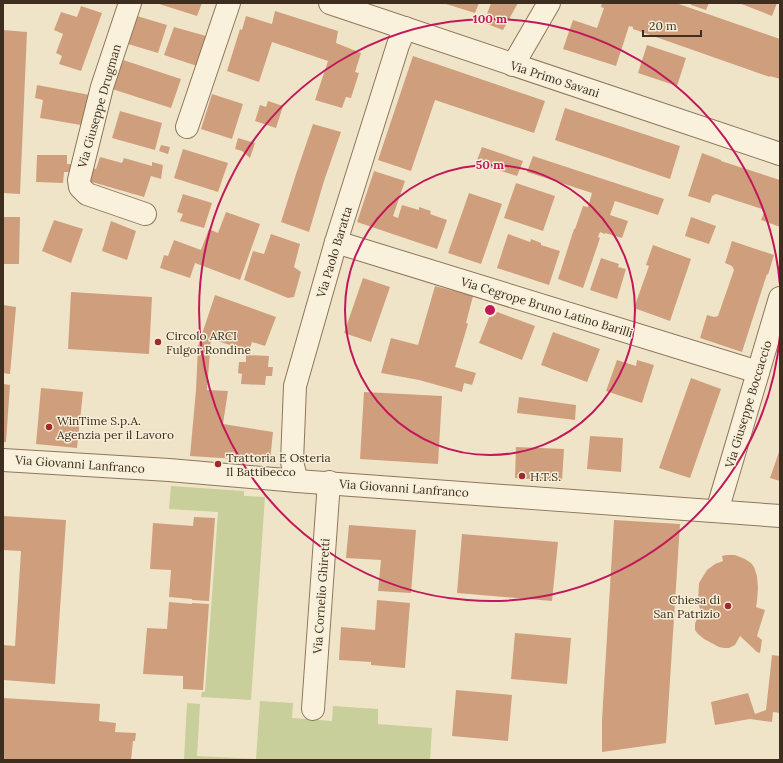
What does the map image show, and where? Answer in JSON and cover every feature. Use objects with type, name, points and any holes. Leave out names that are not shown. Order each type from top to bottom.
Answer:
[{"type":"street","name":"Via Giuseppe Drugman","points":[[130,3],[102,87],[79,180],[80,188],[87,194],[145,214]]},
{"type":"street","points":[[187,127],[229,3]]},
{"type":"street","name":"Via Primo Savani","points":[[330,3],[780,154]]},
{"type":"street","points":[[514,65],[549,3]]},
{"type":"street","name":"Via Paolo Baratta","points":[[297,480],[292,462],[295,386],[336,242],[398,45],[405,28]]},
{"type":"street","name":"Via Cegrope Bruno Latino Barilli","points":[[336,242],[758,372]]},
{"type":"street","name":"Via Giuseppe Boccaccio","points":[[717,511],[780,298]]},
{"type":"street","name":"Via Giovanni Lanfranco","points":[[3,460],[169,470],[780,516]]},
{"type":"street","name":"Via Cornelio Ghiretti","points":[[313,710],[329,482]]},
{"type":"green space","points":[[171,486],[244,491],[244,496],[265,497],[251,700],[201,697],[202,692],[205,692],[218,512],[169,509]]},
{"type":"green space","points":[[260,701],[293,703],[292,718],[332,721],[333,706],[378,709],[378,724],[432,728],[430,760],[184,760],[187,703],[200,704],[197,756],[256,759]]},
{"type":"building","points":[[156,3],[202,3],[197,16]]},
{"type":"building","points":[[443,3],[479,3],[475,13]]},
{"type":"building","points":[[491,3],[518,3],[503,30],[484,23]]},
{"type":"building","points":[[602,3],[676,3],[780,39],[780,79],[770,77],[633,29],[633,27],[629,26],[616,66],[563,49],[573,20],[597,28],[604,8],[601,7]]},
{"type":"building","points":[[691,3],[709,3],[706,10],[691,5]]},
{"type":"building","points":[[739,3],[777,3],[772,16]]},
{"type":"building","points":[[81,6],[102,13],[81,71],[59,64],[62,56],[56,53],[63,34],[54,30],[61,12],[77,17]]},
{"type":"building","points":[[275,11],[338,31],[336,43],[361,53],[355,72],[359,73],[351,98],[346,97],[342,108],[315,100],[328,61],[272,42],[259,82],[227,71],[240,29],[242,30],[246,16],[272,24]]},
{"type":"building","points":[[137,16],[167,25],[158,53],[128,44]]},
{"type":"building","points":[[174,27],[206,36],[197,66],[164,55]]},
{"type":"building","points":[[3,30],[27,32],[20,194],[3,193]]},
{"type":"building","points":[[647,45],[686,58],[677,86],[638,73]]},
{"type":"building","points":[[413,56],[545,101],[534,133],[435,100],[411,171],[378,160]]},
{"type":"building","points":[[117,58],[181,79],[171,108],[109,88]]},
{"type":"building","points":[[37,85],[90,95],[81,125],[40,118],[43,100],[35,98]]},
{"type":"building","points":[[212,94],[243,104],[232,139],[201,129]]},
{"type":"building","points":[[268,101],[283,106],[276,128],[255,121],[260,105],[266,107]]},
{"type":"building","points":[[565,108],[680,146],[670,179],[555,140]]},
{"type":"building","points":[[120,111],[162,123],[155,150],[112,138]]},
{"type":"building","points":[[313,124],[341,132],[324,181],[309,232],[281,222]]},
{"type":"building","points":[[238,138],[255,143],[250,158],[242,151],[235,149]]},
{"type":"building","points":[[161,145],[170,147],[168,154],[159,151]]},
{"type":"building","points":[[482,147],[523,161],[517,176],[476,163]]},
{"type":"building","points":[[183,149],[228,163],[218,192],[174,178]]},
{"type":"building","points":[[702,153],[721,161],[780,180],[780,227],[761,220],[764,213],[762,209],[716,194],[712,196],[710,203],[688,196]]},
{"type":"building","points":[[37,155],[67,155],[67,164],[71,164],[69,172],[64,172],[63,183],[36,182]]},
{"type":"building","points":[[533,156],[664,199],[658,215],[615,201],[610,215],[628,221],[622,238],[600,232],[598,237],[600,238],[583,288],[558,279],[583,206],[588,207],[592,193],[527,172]]},
{"type":"building","points":[[100,157],[122,163],[124,158],[152,166],[152,162],[163,165],[161,179],[151,176],[144,197],[85,180],[88,167],[96,169]]},
{"type":"building","points":[[374,171],[405,181],[393,216],[398,218],[402,205],[419,210],[419,207],[431,211],[430,214],[447,220],[437,249],[357,222]]},
{"type":"building","points":[[516,183],[555,196],[543,231],[504,218]]},
{"type":"building","points":[[469,193],[502,204],[481,264],[448,253]]},
{"type":"building","points":[[183,194],[212,203],[204,228],[180,221],[183,214],[177,212]]},
{"type":"building","points":[[226,212],[260,224],[240,280],[195,263],[190,278],[160,268],[164,255],[168,256],[174,240],[201,250],[209,229],[218,233]]},
{"type":"building","points":[[3,217],[20,217],[19,264],[3,264]]},
{"type":"building","points":[[691,217],[716,226],[709,244],[685,236]]},
{"type":"building","points":[[54,220],[83,229],[71,263],[42,251]]},
{"type":"building","points":[[111,221],[136,231],[127,260],[102,251]]},
{"type":"building","points":[[271,234],[300,244],[294,267],[301,272],[294,297],[288,298],[244,280],[253,251],[264,254]]},
{"type":"building","points":[[508,234],[530,242],[531,239],[541,243],[541,245],[560,251],[549,285],[497,268]]},
{"type":"building","points":[[732,241],[774,255],[742,352],[700,338],[707,315],[714,317],[718,316],[734,270],[732,266],[725,263]]},
{"type":"building","points":[[653,245],[691,259],[670,321],[634,308],[649,266],[646,265]]},
{"type":"building","points":[[601,258],[619,264],[618,267],[626,269],[617,299],[590,290]]},
{"type":"building","points":[[363,278],[390,287],[371,342],[344,333]]},
{"type":"building","points":[[435,286],[473,296],[466,323],[468,324],[455,367],[476,373],[472,385],[464,383],[462,392],[419,380],[381,373],[391,338],[418,345]]},
{"type":"building","points":[[71,292],[152,297],[149,354],[68,349]]},
{"type":"building","points":[[215,295],[276,317],[265,346],[252,342],[249,351],[211,339],[207,390],[228,391],[223,424],[273,432],[270,461],[190,456],[198,346]]},
{"type":"building","points":[[3,305],[16,307],[10,374],[3,373]]},
{"type":"building","points":[[492,310],[535,326],[522,360],[479,343]]},
{"type":"building","points":[[553,332],[600,349],[587,382],[541,365]]},
{"type":"building","points":[[246,355],[269,356],[268,367],[273,367],[272,376],[266,376],[265,385],[241,384],[242,374],[238,373],[239,362],[246,362]]},
{"type":"building","points":[[617,360],[636,366],[637,360],[654,365],[642,403],[606,391]]},
{"type":"building","points":[[691,378],[721,389],[690,478],[659,468]]},
{"type":"building","points":[[3,384],[10,385],[6,442],[3,442]]},
{"type":"building","points":[[41,388],[83,392],[77,448],[36,444]]},
{"type":"building","points":[[364,392],[442,396],[438,464],[360,459]]},
{"type":"building","points":[[519,397],[576,405],[575,420],[517,413]]},
{"type":"building","points":[[590,436],[623,438],[621,472],[587,469]]},
{"type":"building","points":[[516,447],[564,449],[562,481],[515,478]]},
{"type":"building","points":[[780,449],[780,481],[770,478]]},
{"type":"building","points":[[3,516],[66,520],[55,684],[3,680],[3,645],[15,646],[21,551],[3,550]]},
{"type":"building","points":[[194,517],[215,518],[209,601],[169,597],[171,570],[150,569],[153,523],[193,526]]},
{"type":"building","points":[[614,520],[680,524],[666,743],[602,752],[602,720]]},
{"type":"building","points":[[349,525],[416,530],[411,593],[378,591],[381,560],[346,558]]},
{"type":"building","points":[[462,534],[558,542],[552,601],[457,593]]},
{"type":"building","name":"Chiesa di San Patrizio","points":[[735,555],[745,559],[754,567],[757,576],[758,588],[756,607],[765,610],[757,636],[762,640],[760,653],[740,636],[735,645],[729,648],[724,648],[704,639],[695,630],[697,618],[701,614],[698,600],[699,583],[707,570],[715,564],[723,561],[722,556]]},
{"type":"building","points":[[377,600],[410,603],[405,668],[371,665],[371,662],[339,660],[341,627],[375,630]]},
{"type":"building","points":[[169,602],[209,604],[203,690],[183,689],[183,676],[143,674],[147,628],[167,629]]},
{"type":"building","points":[[515,633],[571,638],[567,684],[511,679]]},
{"type":"building","points":[[772,655],[780,656],[780,713],[773,712],[772,722],[750,719],[715,725],[711,702],[748,693],[755,714],[766,710]]},
{"type":"building","points":[[456,690],[512,695],[508,741],[452,736]]},
{"type":"building","points":[[3,698],[100,704],[99,721],[116,723],[115,732],[136,733],[135,741],[133,741],[131,760],[3,760]]},
{"type":"place","name":"Circolo ARCI Fulgor Rondine","points":[[158,342]]},
{"type":"place","name":"WinTime S.p.A. Agenzia per il Lavoro","points":[[49,427]]},
{"type":"place","name":"Trattoria E Osteria Il Battibecco","points":[[218,464]]},
{"type":"place","name":"H.T.S.","points":[[522,476]]},
{"type":"place","name":"Chiesa di San Patrizio","points":[[728,606]]}]
